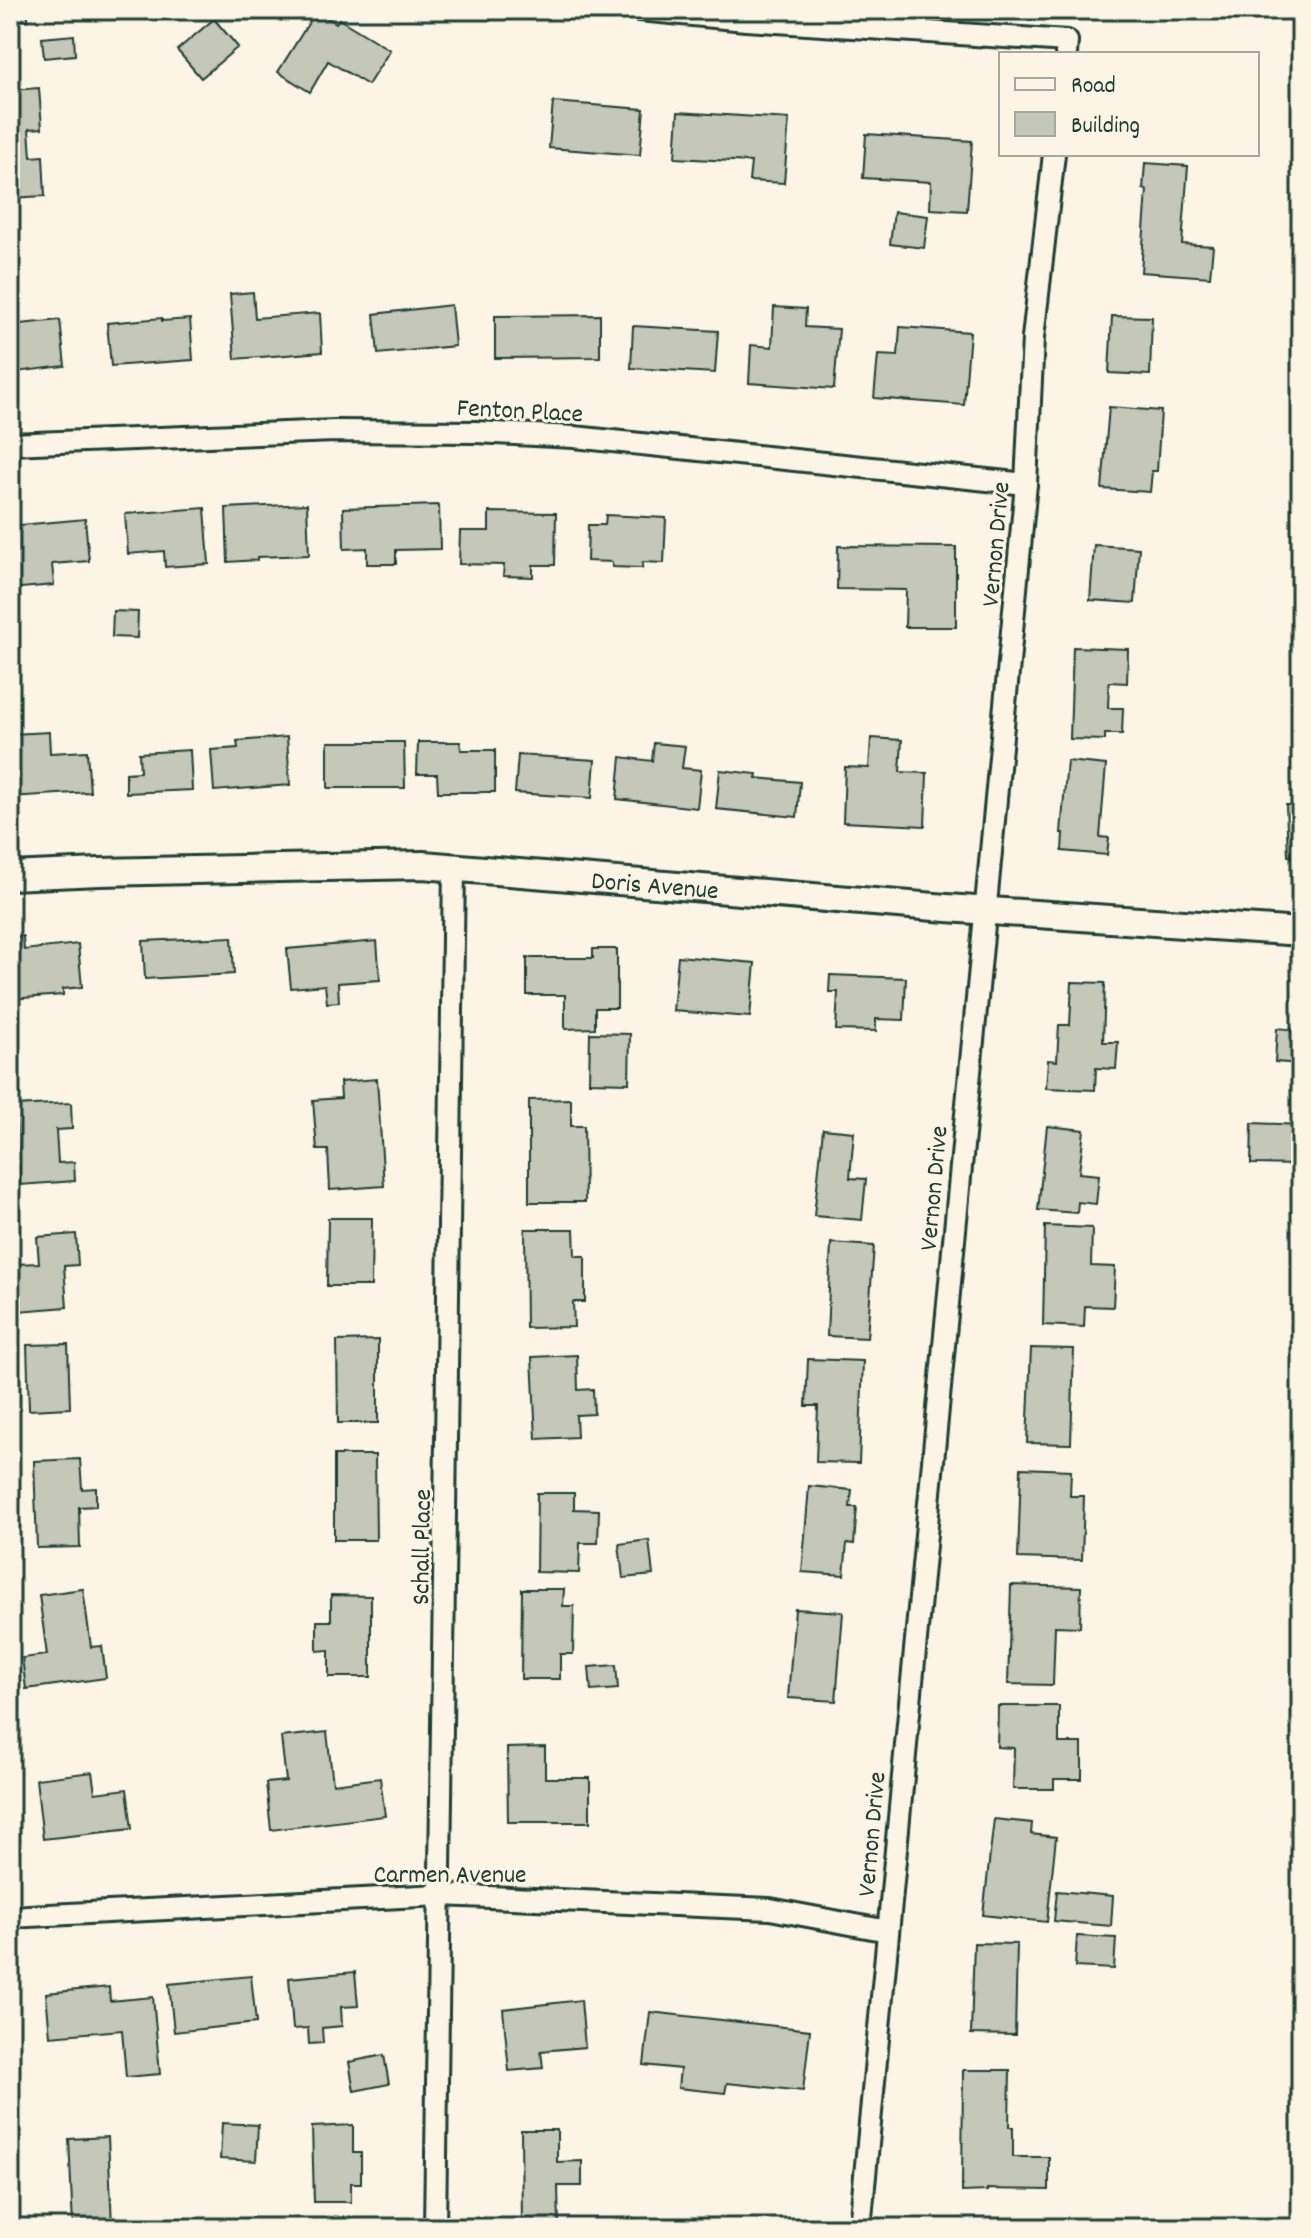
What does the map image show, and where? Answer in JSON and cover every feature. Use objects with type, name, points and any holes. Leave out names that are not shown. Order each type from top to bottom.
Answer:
[{"type":"street","points":[[639,10],[1067,47]]},
{"type":"street","name":"Vernon Drive","points":[[860,2228],[1026,484],[1033,338],[1054,156]]},
{"type":"street","name":"Fenton Place","points":[[10,444],[335,431],[476,432],[589,438],[1026,484]]},
{"type":"street","name":"Doris Avenue","points":[[10,876],[423,865],[985,911],[1301,932]]},
{"type":"street","name":"Schall Place","points":[[435,2228],[454,867]]},
{"type":"street","name":"Carmen Avenue","points":[[10,1917],[440,1895],[770,1909],[888,1931]]},
{"type":"building","points":[[10,10],[28,10],[28,20],[12,21],[13,40],[10,40]]},
{"type":"building","points":[[316,11],[336,23],[339,19],[390,50],[368,85],[328,61],[310,92],[278,72]]},
{"type":"building","points":[[214,19],[238,47],[201,78],[177,50]]},
{"type":"building","points":[[74,35],[75,55],[44,58],[42,38]]},
{"type":"building","points":[[39,88],[42,128],[29,129],[31,157],[43,156],[45,196],[10,198],[10,90]]},
{"type":"building","points":[[553,102],[644,109],[640,155],[549,148]]},
{"type":"building","points":[[678,112],[789,119],[784,183],[749,181],[751,162],[675,158]]},
{"type":"building","points":[[866,134],[972,141],[967,211],[930,209],[931,182],[863,178]]},
{"type":"building","points":[[1145,163],[1188,166],[1182,244],[1213,246],[1210,277],[1141,272],[1147,190],[1143,189]]},
{"type":"building","points":[[894,212],[928,216],[924,248],[890,244]]},
{"type":"building","points":[[253,292],[255,318],[320,313],[322,352],[235,359],[230,294]]},
{"type":"building","points":[[451,305],[455,346],[378,354],[374,314]]},
{"type":"building","points":[[774,307],[806,309],[805,327],[839,329],[834,389],[749,383],[751,345],[772,347]]},
{"type":"building","points":[[600,315],[600,357],[495,358],[495,316]]},
{"type":"building","points":[[1112,316],[1152,317],[1150,375],[1109,373]]},
{"type":"building","points":[[162,318],[162,321],[190,319],[193,360],[111,366],[107,323]]},
{"type":"building","points":[[60,320],[65,366],[16,372],[15,360],[10,361],[10,325]]},
{"type":"building","points":[[633,326],[718,331],[715,373],[631,368]]},
{"type":"building","points":[[900,327],[970,332],[964,405],[874,398],[878,355],[898,356]]},
{"type":"building","points":[[1109,407],[1161,411],[1157,471],[1152,471],[1150,492],[1102,489]]},
{"type":"building","points":[[307,504],[309,555],[257,557],[257,560],[228,562],[226,508]]},
{"type":"building","points":[[439,505],[440,549],[396,550],[396,564],[367,564],[367,548],[344,549],[343,508]]},
{"type":"building","points":[[205,508],[209,564],[165,567],[164,551],[128,554],[125,514]]},
{"type":"building","points":[[489,512],[556,513],[555,565],[533,565],[533,577],[503,576],[504,565],[459,564],[460,531],[489,531]]},
{"type":"building","points":[[606,515],[666,518],[664,563],[643,562],[642,568],[612,567],[612,562],[587,561],[588,525],[605,525]]},
{"type":"building","points":[[85,519],[89,561],[52,564],[54,585],[10,589],[10,526]]},
{"type":"building","points":[[1094,545],[1139,548],[1135,603],[1090,600]]},
{"type":"building","points":[[838,546],[956,547],[956,627],[905,627],[906,590],[837,589]]},
{"type":"building","points":[[113,611],[138,612],[137,638],[112,637]]},
{"type":"building","points":[[1073,647],[1128,649],[1127,683],[1109,682],[1108,708],[1123,708],[1122,734],[1105,734],[1105,740],[1070,739]]},
{"type":"building","points":[[49,732],[50,753],[87,751],[90,792],[10,797],[10,759],[14,758],[12,734]]},
{"type":"building","points":[[287,737],[290,785],[214,791],[211,750],[238,748],[237,741]]},
{"type":"building","points":[[871,738],[902,740],[900,772],[927,773],[925,826],[843,822],[845,767],[869,768]]},
{"type":"building","points":[[328,742],[404,742],[405,788],[328,788]]},
{"type":"building","points":[[418,742],[460,742],[461,750],[495,750],[495,792],[438,792],[437,774],[417,774]]},
{"type":"building","points":[[654,743],[685,746],[682,768],[701,770],[697,808],[617,799],[621,757],[652,761]]},
{"type":"building","points":[[190,750],[192,790],[126,793],[126,773],[140,772],[139,753]]},
{"type":"building","points":[[518,755],[595,760],[592,798],[515,793]]},
{"type":"building","points":[[1067,761],[1106,765],[1100,837],[1109,838],[1107,855],[1062,851]]},
{"type":"building","points":[[720,770],[757,774],[756,778],[800,782],[797,817],[716,809]]},
{"type":"building","points":[[1286,805],[1301,805],[1301,855],[1288,856]]},
{"type":"building","points":[[23,936],[24,950],[78,944],[82,987],[63,989],[63,995],[10,999],[10,937]]},
{"type":"building","points":[[232,937],[234,974],[145,979],[143,941]]},
{"type":"building","points":[[377,941],[380,980],[338,983],[339,1002],[327,1003],[325,985],[291,988],[287,949]]},
{"type":"building","points":[[593,949],[617,949],[617,1008],[595,1008],[595,1028],[565,1029],[565,995],[527,995],[527,958],[593,958]]},
{"type":"building","points":[[678,956],[755,963],[750,1017],[673,1011]]},
{"type":"building","points":[[830,975],[906,978],[904,1020],[876,1019],[876,1031],[836,1030],[838,992],[829,992]]},
{"type":"building","points":[[1072,982],[1105,983],[1103,1042],[1118,1042],[1116,1069],[1096,1068],[1095,1090],[1046,1088],[1048,1060],[1057,1061],[1059,1025],[1070,1025]]},
{"type":"building","points":[[1301,1027],[1301,1064],[1275,1062],[1277,1028],[1297,1030]]},
{"type":"building","points":[[590,1033],[630,1034],[629,1083],[589,1082]]},
{"type":"building","points":[[377,1079],[384,1186],[330,1190],[328,1150],[317,1150],[313,1100],[341,1098],[340,1082]]},
{"type":"building","points":[[571,1099],[571,1126],[584,1126],[585,1202],[529,1202],[529,1100]]},
{"type":"building","points":[[71,1103],[72,1129],[56,1130],[58,1163],[74,1162],[75,1181],[20,1185],[15,1106]]},
{"type":"building","points":[[1252,1123],[1301,1125],[1300,1165],[1251,1164]]},
{"type":"building","points":[[1047,1126],[1084,1130],[1079,1173],[1099,1175],[1096,1204],[1078,1202],[1077,1213],[1038,1210]]},
{"type":"building","points":[[823,1129],[854,1132],[850,1178],[866,1179],[862,1220],[814,1216]]},
{"type":"building","points":[[328,1218],[372,1218],[371,1286],[327,1286]]},
{"type":"building","points":[[1045,1226],[1092,1228],[1091,1266],[1115,1267],[1113,1307],[1085,1306],[1084,1327],[1043,1325]]},
{"type":"building","points":[[525,1229],[574,1229],[575,1256],[585,1256],[585,1302],[573,1302],[574,1327],[526,1328]]},
{"type":"building","points":[[76,1234],[78,1265],[64,1266],[67,1307],[18,1311],[15,1264],[39,1263],[37,1237]]},
{"type":"building","points":[[831,1243],[874,1246],[867,1338],[827,1336]]},
{"type":"building","points":[[378,1340],[378,1423],[338,1423],[337,1341]]},
{"type":"building","points":[[68,1344],[70,1408],[29,1410],[27,1345]]},
{"type":"building","points":[[1031,1348],[1074,1349],[1071,1444],[1027,1443]]},
{"type":"building","points":[[577,1355],[578,1390],[593,1389],[594,1414],[576,1415],[577,1437],[536,1439],[532,1357]]},
{"type":"building","points":[[808,1359],[863,1361],[859,1463],[816,1462],[818,1406],[806,1406]]},
{"type":"building","points":[[334,1455],[375,1455],[376,1540],[334,1540]]},
{"type":"building","points":[[80,1459],[82,1489],[96,1488],[96,1506],[79,1507],[80,1547],[37,1548],[34,1461]]},
{"type":"building","points":[[1021,1468],[1071,1470],[1070,1496],[1084,1496],[1082,1560],[1018,1558]]},
{"type":"building","points":[[809,1486],[852,1490],[850,1507],[857,1507],[854,1544],[847,1543],[844,1575],[802,1572]]},
{"type":"building","points":[[537,1493],[574,1493],[574,1509],[599,1510],[598,1543],[580,1543],[579,1573],[536,1572]]},
{"type":"building","points":[[649,1540],[653,1575],[623,1578],[619,1544]]},
{"type":"building","points":[[1011,1585],[1081,1587],[1080,1627],[1055,1626],[1053,1685],[1008,1684]]},
{"type":"building","points":[[83,1589],[91,1647],[102,1646],[106,1678],[26,1689],[22,1658],[47,1655],[39,1595]]},
{"type":"building","points":[[522,1589],[564,1589],[563,1606],[574,1606],[573,1654],[560,1654],[560,1679],[521,1679]]},
{"type":"building","points":[[331,1595],[371,1596],[371,1677],[329,1677],[329,1650],[317,1651],[317,1621],[331,1621]]},
{"type":"building","points":[[795,1609],[843,1612],[836,1701],[788,1698]]},
{"type":"building","points":[[616,1665],[618,1689],[591,1691],[589,1667]]},
{"type":"building","points":[[998,1706],[1059,1706],[1059,1743],[1082,1743],[1082,1779],[1054,1779],[1054,1789],[1013,1789],[1014,1748],[997,1747]]},
{"type":"building","points":[[327,1732],[333,1784],[380,1778],[385,1816],[271,1830],[266,1783],[286,1781],[281,1737]]},
{"type":"building","points":[[545,1747],[545,1778],[590,1778],[590,1822],[508,1822],[507,1748]]},
{"type":"building","points":[[92,1772],[95,1793],[127,1789],[132,1829],[43,1839],[36,1779]]},
{"type":"building","points":[[994,1819],[1032,1823],[1031,1834],[1056,1837],[1047,1922],[983,1915]]},
{"type":"building","points":[[1057,1891],[1113,1896],[1111,1926],[1054,1921]]},
{"type":"building","points":[[1077,1936],[1116,1938],[1114,1969],[1075,1967]]},
{"type":"building","points":[[974,1943],[1017,1944],[1015,2035],[971,2034]]},
{"type":"building","points":[[355,1972],[358,2006],[341,2007],[342,2026],[322,2028],[323,2043],[309,2044],[308,2028],[293,2029],[289,1978]]},
{"type":"building","points":[[251,1976],[256,2023],[174,2032],[169,1984]]},
{"type":"building","points":[[109,1987],[110,2001],[153,1997],[160,2074],[126,2077],[122,2030],[50,2036],[46,1993]]},
{"type":"building","points":[[581,2000],[585,2047],[541,2051],[543,2068],[509,2071],[503,2009]]},
{"type":"building","points":[[650,2012],[810,2030],[803,2091],[727,2083],[725,2093],[678,2088],[680,2069],[644,2065]]},
{"type":"building","points":[[384,2055],[389,2084],[354,2091],[349,2062]]},
{"type":"building","points":[[963,2070],[1010,2070],[1009,2127],[1013,2127],[1013,2157],[1049,2157],[1049,2190],[987,2189],[962,2192]]},
{"type":"building","points":[[222,2123],[258,2125],[256,2161],[220,2159]]},
{"type":"building","points":[[353,2125],[353,2153],[361,2153],[361,2183],[351,2183],[351,2202],[314,2202],[312,2127]]},
{"type":"building","points":[[521,2130],[557,2130],[557,2162],[582,2161],[582,2186],[558,2186],[559,2226],[522,2226]]},
{"type":"building","points":[[108,2137],[112,2225],[73,2227],[69,2139]]}]
